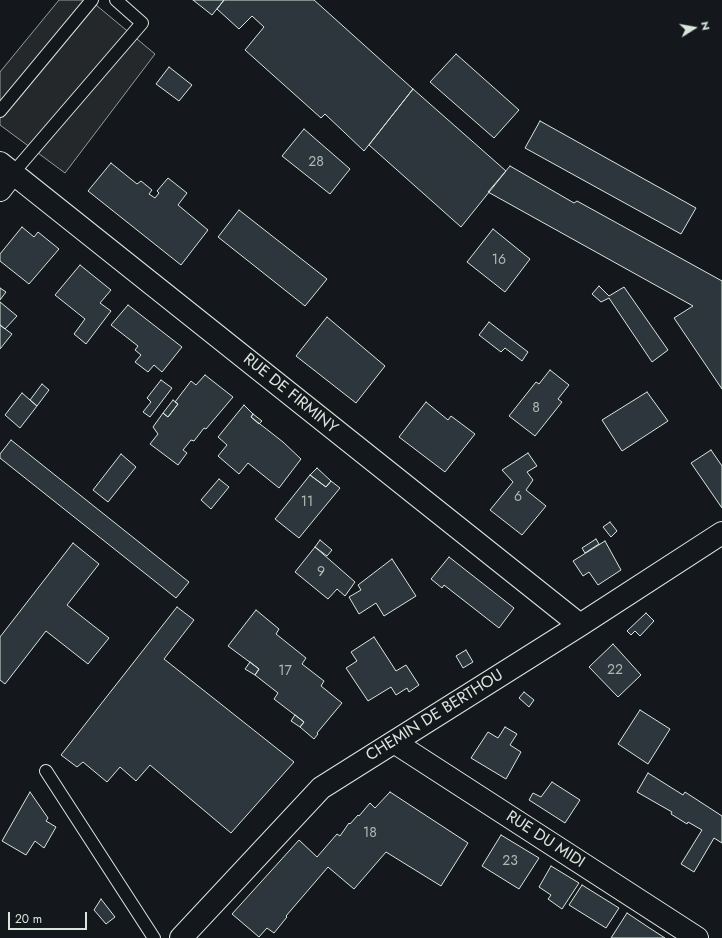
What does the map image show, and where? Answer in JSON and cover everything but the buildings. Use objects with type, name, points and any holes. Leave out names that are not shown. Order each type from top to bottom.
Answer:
[{"type":"street","name":"RUE DE FIRMINY","points":[[4,175],[580,625]]},
{"type":"street","name":"CHEMIN DE BERTHOU","points":[[181,938],[321,788],[580,625],[722,533]]},
{"type":"street","name":"RUE DU MIDI","points":[[394,742],[697,938]]},
{"type":"lane","points":[[0,111],[92,0]]},
{"type":"lane","points":[[4,175],[142,22],[116,0]]},
{"type":"lane","points":[[46,771],[154,938]]},
{"type":"shaded area","points":[[59,0],[90,0],[155,54],[65,173],[0,125],[0,72]]}]
